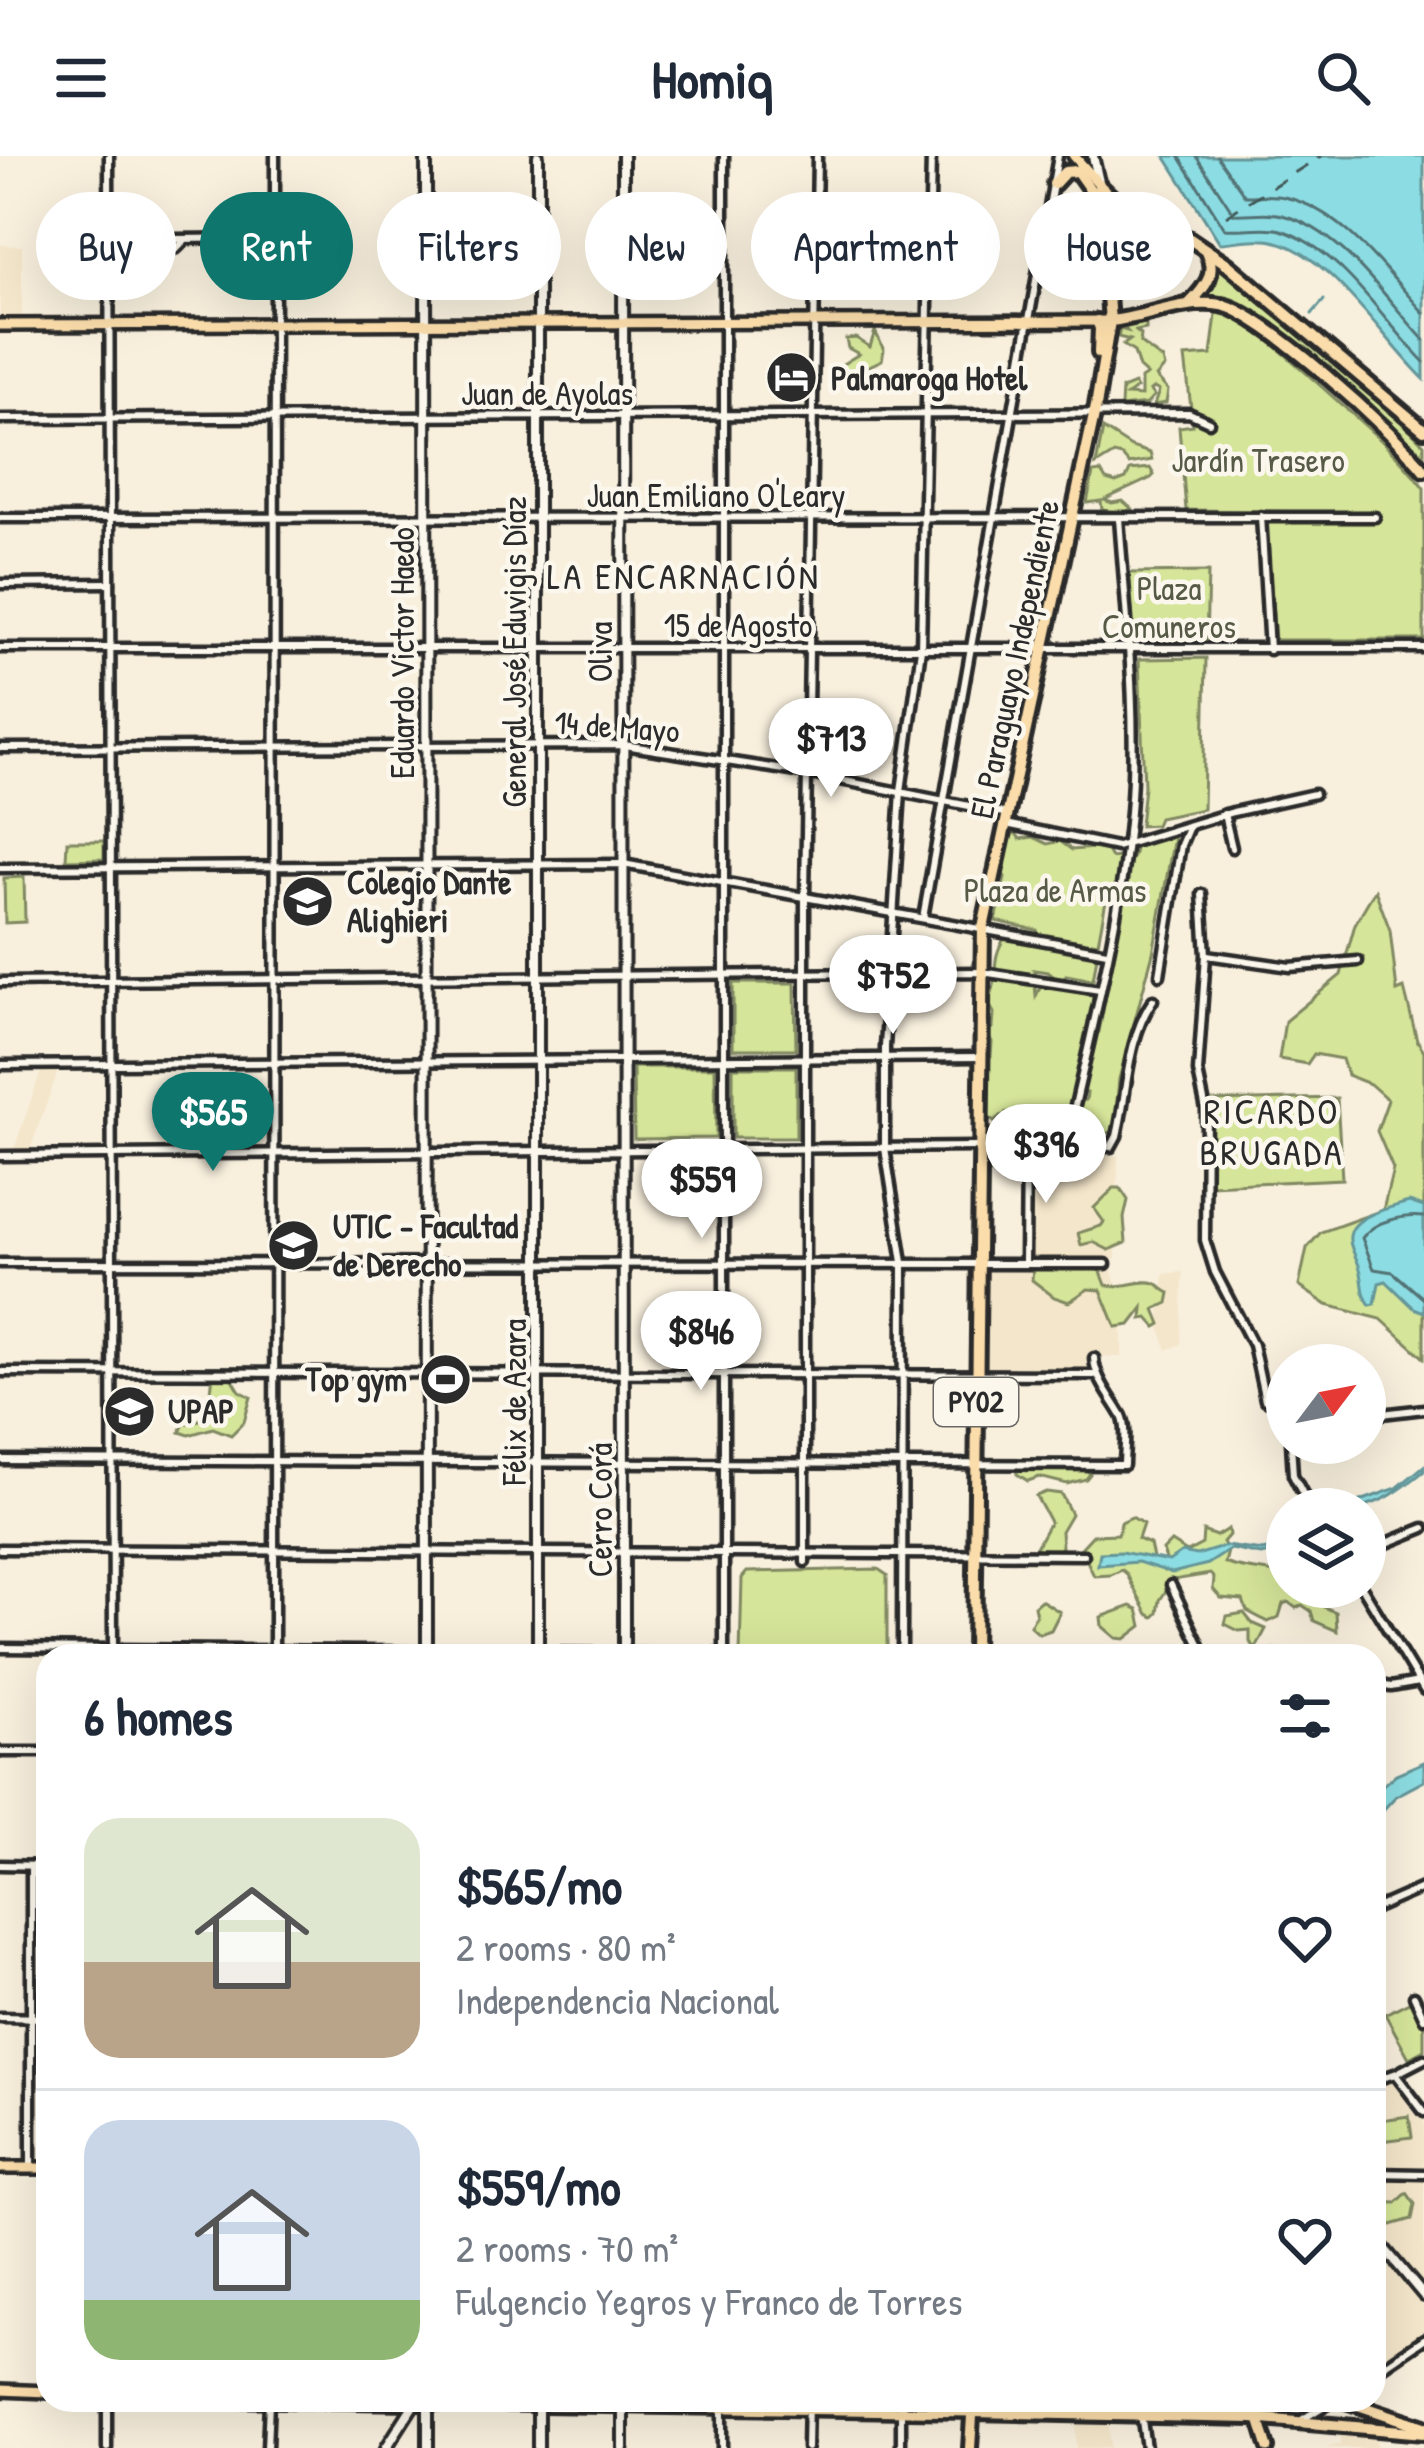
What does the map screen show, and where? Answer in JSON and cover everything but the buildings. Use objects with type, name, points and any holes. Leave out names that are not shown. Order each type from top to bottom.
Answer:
[{"type":"highway","points":[[1054,184],[1066,172],[1078,172],[1091,192]]},
{"type":"highway","points":[[1099,184],[1121,206],[1203,247],[1424,430]]},
{"type":"highway","name":"El Paraguayo Independiente","points":[[1099,184],[1100,192]]},
{"type":"highway","points":[[1189,304],[1210,275],[1210,259],[1203,247]]},
{"type":"highway","name":"El Paraguayo Independiente","points":[[978,1147],[983,928],[1095,409],[1103,300]]},
{"type":"highway","points":[[1103,321],[1189,304],[1226,305],[1259,321],[1412,454],[1424,470]]},
{"type":"highway","name":"PY02","points":[[974,1644],[978,1147]]},
{"type":"highway","points":[[973,2412],[973,2448]]},
{"type":"highway","points":[[1057,2412],[1424,2430]]},
{"type":"highway","points":[[1256,2412],[1258,2419]]},
{"type":"highway","points":[[1372,2412],[1424,2430]]},
{"type":"main road","points":[[1074,156],[1099,184]]},
{"type":"main road","points":[[0,325],[1103,321]]},
{"type":"main road","points":[[0,2168],[36,2168]]},
{"type":"main road","points":[[0,2390],[36,2392]]},
{"type":"main road","points":[[1258,2419],[1268,2448]]},
{"type":"street","points":[[110,156],[113,1644]]},
{"type":"street","points":[[275,156],[275,192]]},
{"type":"street","name":"Eduardo Victor Haedo","points":[[426,156],[427,1644]]},
{"type":"street","name":"General José Eduvigis Díaz","points":[[538,156],[539,1149]]},
{"type":"street","name":"Oliva","points":[[623,156],[624,1149]]},
{"type":"street","points":[[724,156],[724,1644]]},
{"type":"street","points":[[805,1562],[804,999],[817,156]]},
{"type":"street","points":[[902,1644],[904,1262],[885,1148],[887,973],[901,791],[921,649],[931,156]]},
{"type":"street","points":[[923,918],[1058,156]]},
{"type":"street","points":[[1093,156],[1099,184]]},
{"type":"street","points":[[176,239],[200,239]]},
{"type":"street","points":[[176,248],[187,239]]},
{"type":"street","points":[[274,1644],[276,300]]},
{"type":"street","name":"Juan de Ayolas","points":[[0,419],[1014,415],[1095,409],[1189,413],[1209,422]]},
{"type":"street","points":[[1261,516],[1269,650]]},
{"type":"street","name":"Juan Emiliano O'Leary","points":[[0,518],[1375,517]]},
{"type":"street","points":[[1070,1128],[1126,844],[1133,761],[1119,518]]},
{"type":"street","points":[[0,584],[112,583]]},
{"type":"street","name":"15 de Agosto","points":[[0,648],[1424,649]]},
{"type":"street","name":"14 de Mayo","points":[[0,748],[624,746],[901,791],[1117,847],[1126,844]]},
{"type":"street","points":[[1126,844],[1224,814],[1314,794]]},
{"type":"street","points":[[1224,814],[1232,848]]},
{"type":"street","points":[[1160,975],[1181,844],[1189,825]]},
{"type":"street","points":[[0,868],[623,864],[1107,952]]},
{"type":"street","points":[[1202,894],[1206,955],[1198,1072],[1206,1110],[1205,1240],[1215,1272],[1253,1345],[1266,1400]]},
{"type":"street","points":[[1206,955],[1290,967],[1358,961]]},
{"type":"street","points":[[0,982],[982,972],[1100,990]]},
{"type":"street","points":[[1067,1145],[1111,1147],[1119,1132],[1135,1042],[1153,1000]]},
{"type":"street","points":[[0,1065],[980,1058]]},
{"type":"street","points":[[0,1156],[978,1147]]},
{"type":"street","points":[[1025,1263],[1026,1148]]},
{"type":"street","name":"Félix de Azara","points":[[538,1644],[539,1149]]},
{"type":"street","name":"Cerro Corá","points":[[624,1149],[624,1644]]},
{"type":"street","points":[[0,1263],[1106,1264]]},
{"type":"street","points":[[0,1460],[974,1460],[1124,1465],[1124,1422],[1114,1398],[1095,1375],[1094,1358]]},
{"type":"street","points":[[0,1372],[1095,1375]]},
{"type":"street","points":[[1386,1414],[1424,1409]]},
{"type":"street","points":[[1386,1543],[1424,1528]]},
{"type":"street","points":[[0,1549],[1084,1555]]},
{"type":"street","points":[[1171,1585],[1200,1644]]},
{"type":"street","points":[[1375,1608],[1424,1690]]},
{"type":"street","points":[[0,1648],[36,1650]]},
{"type":"street","points":[[1386,1687],[1419,1682]]},
{"type":"street","points":[[0,1751],[36,1752]]},
{"type":"street","points":[[0,1865],[36,1866]]},
{"type":"street","points":[[31,2168],[32,1866]]},
{"type":"street","points":[[1386,1904],[1424,1887]]},
{"type":"street","points":[[1414,1996],[1424,2018]]},
{"type":"street","points":[[0,2018],[36,2018]]},
{"type":"street","points":[[1386,2077],[1423,2062]]},
{"type":"street","points":[[1395,2074],[1422,2107]]},
{"type":"street","points":[[1386,2174],[1424,2174]]},
{"type":"street","points":[[1386,2250],[1424,2296]]},
{"type":"street","points":[[1386,2365],[1424,2339]]},
{"type":"street","points":[[107,2412],[107,2448]]},
{"type":"street","points":[[268,2448],[271,2412]]},
{"type":"street","points":[[386,2448],[409,2412]]},
{"type":"street","points":[[428,2412],[428,2448]]},
{"type":"street","points":[[538,2412],[538,2448]]},
{"type":"street","points":[[623,2412],[623,2448]]},
{"type":"street","points":[[722,2412],[722,2448]]},
{"type":"street","points":[[808,2412],[808,2448]]},
{"type":"street","points":[[901,2412],[901,2448]]},
{"type":"street","points":[[1141,2412],[1146,2448]]},
{"type":"street","points":[[1300,2421],[1316,2412]]},
{"type":"shaded area","points":[[0,245],[22,246],[22,319],[0,318]]},
{"type":"shaded area","points":[[41,1071],[58,1071],[30,1150],[14,1150]]},
{"type":"shaded area","points":[[1031,1154],[1118,1156],[1116,1259],[1029,1257]]},
{"type":"shaded area","points":[[983,1267],[1111,1268],[1122,1305],[1122,1357],[1094,1356],[1089,1371],[983,1367]]},
{"type":"shaded area","points":[[1183,1272],[1181,1344],[1167,1350],[1159,1324],[1164,1274]]},
{"type":"shaded area","points":[[1394,2076],[1424,2118],[1424,2166],[1386,2167],[1386,2079]]},
{"type":"shaded area","points":[[1424,2175],[1424,2290],[1386,2244],[1386,2176]]},
{"type":"shaded area","points":[[1391,2267],[1424,2307],[1424,2331],[1386,2357],[1386,2270]]},
{"type":"shaded area","points":[[1075,2422],[1109,2423],[1110,2448],[1076,2448]]},
{"type":"shaded area","points":[[1341,2431],[1376,2433],[1377,2448],[1326,2448],[1340,2444]]},
{"type":"green space","points":[[1216,262],[1408,428],[1424,444],[1424,461],[1258,315],[1225,298],[1206,297],[1216,280]]},
{"type":"green space","name":"Jardín Trasero","points":[[1217,307],[1285,354],[1389,448],[1424,488],[1424,640],[1275,640],[1266,521],[1336,522],[1336,512],[1186,510],[1179,427],[1193,425],[1185,357],[1211,355]]},
{"type":"green space","points":[[1120,323],[1146,323],[1146,329],[1136,331],[1140,343],[1163,360],[1165,367],[1156,377],[1168,390],[1166,403],[1154,405],[1159,391],[1154,388],[1147,404],[1121,407],[1122,389],[1134,384],[1137,388],[1127,395],[1141,396],[1141,379],[1147,375],[1134,352],[1123,345],[1130,340],[1118,337],[1120,329],[1127,331]]},
{"type":"green space","points":[[875,331],[884,350],[882,360],[840,376],[838,367],[859,354],[848,348],[846,339],[856,338],[870,347]]},
{"type":"green space","points":[[1103,429],[1150,453],[1152,460],[1129,464],[1114,454],[1096,465]]},
{"type":"green space","points":[[1150,468],[1151,478],[1104,500],[1123,501],[1132,509],[1122,513],[1102,510],[1101,501],[1087,503],[1093,473],[1101,472],[1116,483],[1126,479],[1130,470]]},
{"type":"green space","name":"Plaza Comuneros","points":[[1208,572],[1206,642],[1134,640],[1129,573]]},
{"type":"green space","points":[[1206,658],[1203,809],[1140,826],[1144,786],[1139,659]]},
{"type":"green space","name":"Plaza de Armas","points":[[1014,831],[1020,839],[1060,841],[1072,850],[1105,847],[1123,866],[1133,857],[1136,845],[1174,837],[1153,953],[1119,1079],[1114,1132],[1094,1135],[1093,1121],[1080,1111],[1079,1102],[1086,1100],[1087,1093],[1082,1092],[1059,1120],[1044,1115],[1021,1124],[1006,1113],[994,1122],[984,1113],[987,1079],[982,1065],[991,1056],[987,1032],[993,1027],[994,1013],[988,1002],[997,954],[1006,936],[1018,942],[1025,934],[1040,940],[1037,930],[996,921],[1005,877],[999,868]],"holes":[[[1107,895],[1113,899],[1125,896],[1096,1032],[1088,1021],[1095,1013],[1092,995],[1053,988],[1046,976],[1036,996],[1035,984],[1029,979],[1037,975],[1034,970],[1048,972],[1062,983],[1066,975],[1093,980],[1097,956],[1092,942],[1098,943]]]},
{"type":"green space","points":[[67,841],[104,841],[104,859],[66,860]]},
{"type":"green space","points":[[24,877],[25,922],[5,923],[4,878]]},
{"type":"green space","points":[[1375,890],[1390,930],[1397,991],[1404,988],[1424,1051],[1424,1358],[1381,1319],[1327,1305],[1299,1286],[1307,1248],[1321,1232],[1383,1210],[1393,1169],[1377,1131],[1388,1100],[1370,1084],[1347,1075],[1342,1059],[1314,1054],[1307,1064],[1279,1059],[1285,1021],[1341,975],[1355,924]]},
{"type":"green space","points":[[733,983],[795,983],[796,1049],[733,1049]]},
{"type":"green space","points":[[633,1067],[715,1067],[716,1138],[634,1139]]},
{"type":"green space","points":[[733,1067],[796,1067],[796,1138],[733,1138]]},
{"type":"green space","points":[[1337,1098],[1342,1179],[1211,1185],[1209,1101]]},
{"type":"green space","points":[[1114,1188],[1120,1188],[1128,1200],[1126,1243],[1109,1250],[1093,1242],[1081,1245],[1078,1233],[1101,1226],[1104,1222],[1094,1208]]},
{"type":"green space","points":[[1041,1262],[1085,1270],[1092,1267],[1101,1272],[1106,1285],[1157,1284],[1170,1293],[1168,1303],[1155,1309],[1161,1324],[1156,1327],[1148,1318],[1142,1319],[1143,1308],[1130,1325],[1116,1327],[1101,1290],[1088,1289],[1069,1302],[1054,1297],[1032,1280],[1033,1267]]},
{"type":"green space","points":[[229,1373],[240,1391],[251,1397],[244,1422],[231,1435],[213,1428],[189,1435],[180,1432],[184,1424],[203,1419],[213,1375]]},
{"type":"green space","points":[[1051,1461],[1082,1465],[1090,1474],[1067,1484],[1039,1477],[1028,1481],[1017,1474],[1016,1468]]},
{"type":"green space","points":[[1061,1494],[1071,1514],[1056,1553],[1035,1549],[1050,1522],[1036,1496]]},
{"type":"green space","points":[[1132,1517],[1143,1524],[1138,1539],[1150,1544],[1154,1562],[1164,1571],[1169,1569],[1163,1550],[1171,1542],[1187,1552],[1202,1544],[1203,1531],[1216,1536],[1228,1529],[1223,1542],[1228,1551],[1225,1563],[1266,1572],[1266,1608],[1282,1608],[1279,1617],[1268,1622],[1247,1611],[1243,1600],[1221,1598],[1210,1574],[1173,1580],[1158,1613],[1148,1614],[1126,1573],[1094,1576],[1081,1548],[1093,1535],[1118,1534],[1121,1522]]},
{"type":"green space","points":[[878,1569],[887,1575],[887,1644],[740,1644],[742,1578],[747,1572]]},
{"type":"green space","points":[[1041,1600],[1060,1612],[1051,1630],[1039,1634],[1030,1626],[1036,1615],[1034,1606]]},
{"type":"green space","points":[[1131,1606],[1138,1609],[1142,1626],[1125,1639],[1116,1638],[1102,1626],[1101,1617]]},
{"type":"green space","points":[[1306,1608],[1336,1612],[1337,1631],[1314,1621]]},
{"type":"green space","points":[[1244,1613],[1266,1629],[1258,1644],[1250,1642],[1250,1630],[1225,1624],[1227,1616]]},
{"type":"green space","points":[[1411,2001],[1424,2026],[1424,2050],[1409,2058],[1386,2014]]},
{"type":"green space","points":[[1409,2116],[1412,2137],[1386,2140],[1386,2119]]},
{"type":"green space","points":[[1407,2193],[1415,2204],[1412,2219],[1386,2227],[1386,2203],[1396,2203]]},
{"type":"water","points":[[1165,156],[1424,156],[1424,379],[1317,264],[1277,242],[1220,243],[1194,202],[1194,192],[1188,192]]},
{"type":"water","points":[[1409,1202],[1424,1207],[1424,1312],[1386,1281],[1379,1283],[1375,1304],[1370,1305],[1350,1241],[1362,1219]]},
{"type":"water","points":[[1424,1466],[1424,1471],[1386,1498],[1386,1492]]},
{"type":"water","points":[[1226,1546],[1266,1550],[1261,1555],[1231,1549],[1208,1564],[1172,1573],[1138,1562],[1098,1565],[1100,1553],[1169,1561],[1182,1552],[1197,1555]]},
{"type":"water","points":[[1424,1762],[1424,1781],[1386,1807],[1386,1782]]},
{"type":"waterway","points":[[1312,314],[1324,300]]},
{"type":"ferry route","points":[[1226,216],[1321,156]]},
{"type":"place","name":"Palmaroga Hotel","points":[[792,378]]},
{"type":"place","name":"Colegio Dante Alighieri","points":[[308,901]]},
{"type":"place","name":"UTIC - Facultad de Derecho","points":[[294,1245]]},
{"type":"place","name":"Top gym","points":[[446,1379]]},
{"type":"place","name":"UPAP","points":[[129,1411]]},
{"type":"district","name":"LA ENCARNACIÓN","points":[[684,576]]},
{"type":"district","name":"RICARDO BRUGADA","points":[[1272,1132]]}]
